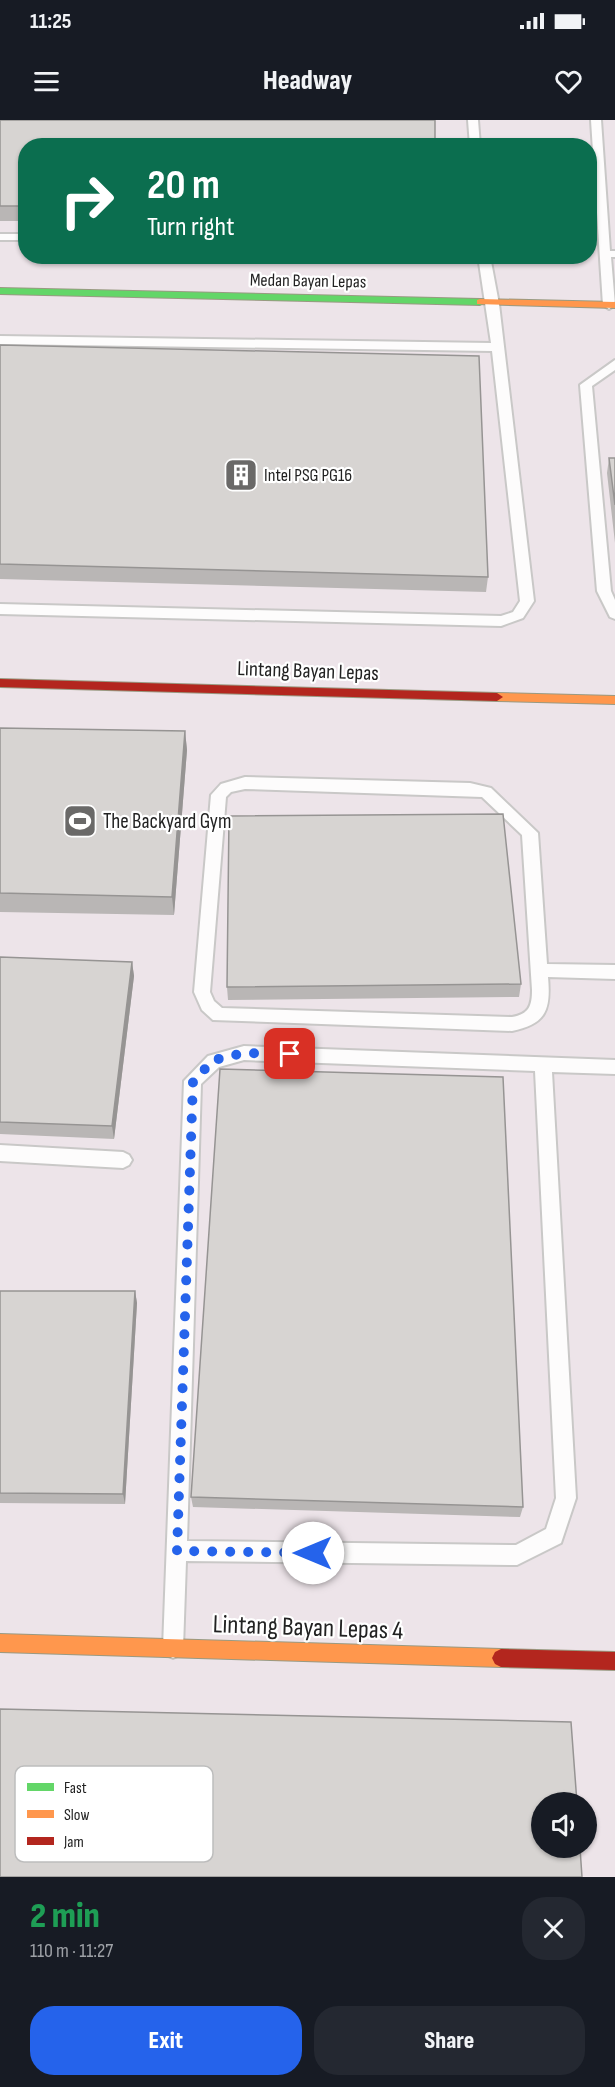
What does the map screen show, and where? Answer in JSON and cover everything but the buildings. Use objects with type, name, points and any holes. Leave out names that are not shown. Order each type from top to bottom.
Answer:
[{"type":"street","name":"Medan Bayan Lepas","points":[[0,291],[612,305]]},
{"type":"street","name":"Lintang Bayan Lepas","points":[[0,683],[615,700]]},
{"type":"street","name":"Lintang Bayan Lepas 4","points":[[0,1643],[615,1661]]},
{"type":"lane","points":[[473,120],[474,138]]},
{"type":"lane","points":[[596,120],[610,254],[612,305]]},
{"type":"lane","points":[[0,237],[18,237]]},
{"type":"lane","points":[[0,609],[501,621],[514,618],[524,611],[527,601],[493,304],[486,264]]},
{"type":"lane","points":[[0,340],[498,347]]},
{"type":"lane","points":[[615,364],[586,385],[604,591],[615,614]]},
{"type":"lane","points":[[245,783],[470,789],[486,792],[530,833],[539,970],[541,1001],[539,1010],[523,1023],[219,1015],[210,1010],[204,1002],[202,992],[219,795],[226,788],[245,783]]},
{"type":"lane","points":[[539,970],[615,972]]},
{"type":"lane","points":[[173,1648],[193,1081],[214,1060],[244,1053],[615,1066]]},
{"type":"lane","points":[[177,1551],[517,1555],[554,1536],[567,1498],[543,1063]]},
{"type":"lane","points":[[0,1153],[123,1160]]},
{"type":"shaded area","points":[[0,120],[615,120],[615,1877],[0,1877]]},
{"type":"traffic: fast","points":[[0,291],[480,302]]},
{"type":"traffic: slow","points":[[480,302],[615,305]]},
{"type":"traffic: slow","points":[[497,697],[615,700]]},
{"type":"traffic: slow","points":[[0,1643],[501,1658]]},
{"type":"traffic: jam","points":[[0,683],[497,697]]},
{"type":"traffic: jam","points":[[501,1658],[615,1661]]},
{"type":"place","name":"Intel PSG PG16","points":[[241,475]]},
{"type":"place","name":"The Backyard Gym","points":[[80,821]]},
{"type":"route","points":[[290,1054],[244,1053],[214,1060],[193,1081],[177,1551],[313,1553]]}]
